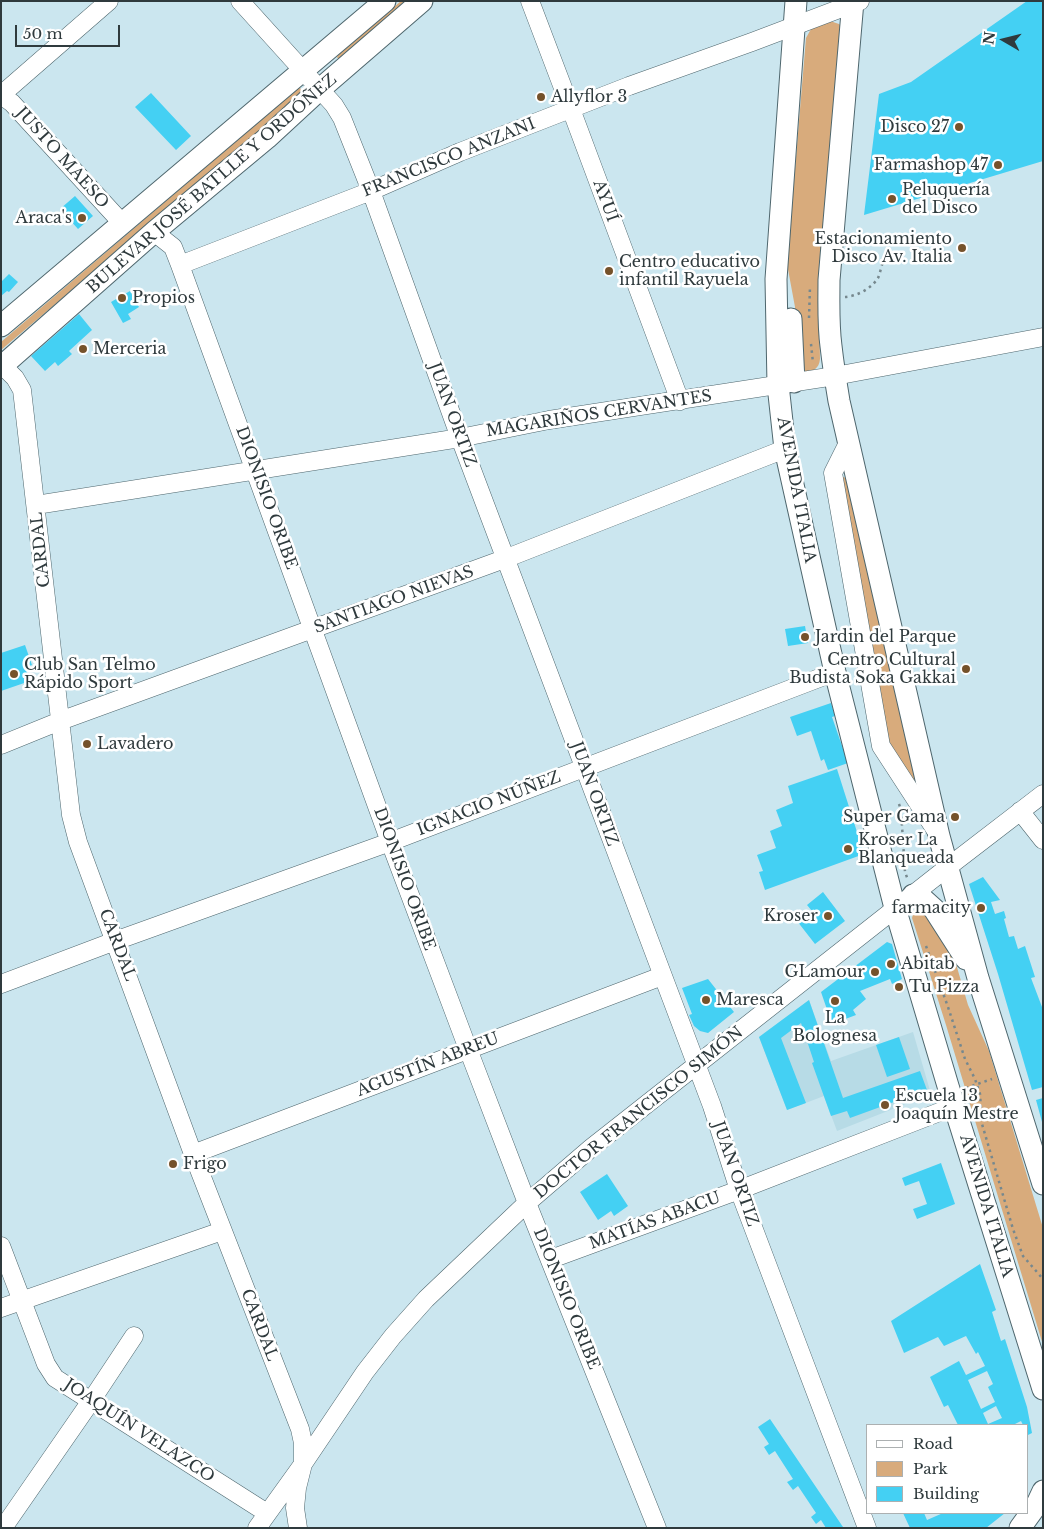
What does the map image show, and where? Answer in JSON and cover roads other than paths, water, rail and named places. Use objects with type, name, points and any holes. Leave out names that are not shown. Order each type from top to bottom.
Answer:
[{"type":"main road","name":"BULEVAR JOSÉ BATLLE Y ORDÓÑEZ","points":[[1,326],[385,1]]},
{"type":"main road","name":"BULEVAR JOSÉ BATLLE Y ORDÓÑEZ","points":[[2,365],[154,232],[267,138],[422,1]]},
{"type":"main road","name":"AVENIDA ITALIA","points":[[796,1],[776,279],[786,383],[780,416],[785,449],[835,672],[895,908],[1043,1389]]},
{"type":"main road","points":[[855,2],[829,280],[830,346],[849,441],[939,836],[978,978],[1008,1074],[1039,1160],[1043,1184]]},
{"type":"main road","points":[[912,895],[924,900],[934,909],[978,978]]},
{"type":"main road","points":[[1020,1528],[1036,1506],[1043,1491]]},
{"type":"street","points":[[1,95],[109,1]]},
{"type":"street","name":"JUAN ORTIZ","points":[[240,1],[338,111],[371,191],[460,438],[507,558],[712,1106],[739,1190],[867,1528]]},
{"type":"street","name":"AYUÍ","points":[[530,1],[680,401]]},
{"type":"street","name":"FRANCISCO ANZANI","points":[[180,265],[371,191],[460,152],[855,2]]},
{"type":"street","name":"JUSTO MAESO","points":[[1,95],[12,102],[122,223]]},
{"type":"street","name":"DIONISIO ORIBE","points":[[154,232],[172,247],[180,265],[390,842],[468,1050],[657,1528]]},
{"type":"street","name":"MAGARIÑOS CERVANTES","points":[[36,506],[460,438],[549,420],[835,376],[1043,337]]},
{"type":"street","name":"CARDAL","points":[[2,365],[15,378],[22,390],[71,815],[78,842],[222,1231],[300,1429],[303,1442],[303,1464],[297,1488],[295,1508],[298,1528]]},
{"type":"street","points":[[849,441],[833,473],[881,746],[939,836]]},
{"type":"street","name":"SANTIAGO NIEVAS","points":[[1,744],[507,558],[785,449]]},
{"type":"street","name":"IGNACIO NÚÑEZ","points":[[1,984],[390,842],[835,672]]},
{"type":"street","points":[[895,908],[1043,794]]},
{"type":"street","points":[[1020,811],[1043,840]]},
{"type":"street","name":"DOCTOR FRANCISCO SIMÓN","points":[[262,1520],[303,1464],[365,1372],[393,1336],[426,1299],[528,1203],[591,1148],[895,908]]},
{"type":"street","name":"AGUSTÍN ABREU","points":[[194,1154],[662,976]]},
{"type":"street","name":"MATÍAS ABACU","points":[[550,1259],[739,1190],[955,1106]]},
{"type":"street","points":[[1,1308],[222,1231]]},
{"type":"street","name":"JOAQUÍN VELAZCO","points":[[1,1246],[46,1364],[55,1378],[262,1520]]},
{"type":"street","points":[[3,1528],[134,1336]]},
{"type":"street","points":[[262,1520],[281,1509],[295,1508]]},
{"type":"place","name":"Allyflor 3","points":[[541,97]]},
{"type":"place","name":"Disco 27","points":[[959,127]]},
{"type":"place","name":"Farmashop 47","points":[[998,165]]},
{"type":"place","name":"Peluquería del Disco","points":[[892,199]]},
{"type":"place","name":"Araca's","points":[[82,218]]},
{"type":"place","name":"Estacionamiento Disco Av. Italia","points":[[962,248]]},
{"type":"place","name":"Centro educativo infantil Rayuela","points":[[609,271]]},
{"type":"place","name":"Propios","points":[[122,298]]},
{"type":"place","name":"Merceria","points":[[83,349]]},
{"type":"place","name":"Jardin del Parque","points":[[805,637]]},
{"type":"place","name":"Centro Cultural Budista Soka Gakkai","points":[[966,669]]},
{"type":"place","name":"Club San Telmo Rápido Sport","points":[[14,674]]},
{"type":"place","name":"Lavadero","points":[[87,744]]},
{"type":"place","name":"Super Gama","points":[[955,817]]},
{"type":"place","name":"Kroser La Blanqueada","points":[[848,849]]},
{"type":"place","name":"farmacity","points":[[981,908]]},
{"type":"place","name":"Kroser","points":[[828,916]]},
{"type":"place","name":"Abitab","points":[[891,964]]},
{"type":"place","name":"GLamour","points":[[875,972]]},
{"type":"place","name":"Tu Pizza","points":[[899,987]]},
{"type":"place","name":"Maresca","points":[[706,1000]]},
{"type":"place","name":"La Bolognesa","points":[[835,1001]]},
{"type":"place","name":"Escuela 13 Joaquín Mestre","points":[[885,1105]]},
{"type":"place","name":"Frigo","points":[[173,1164]]}]
